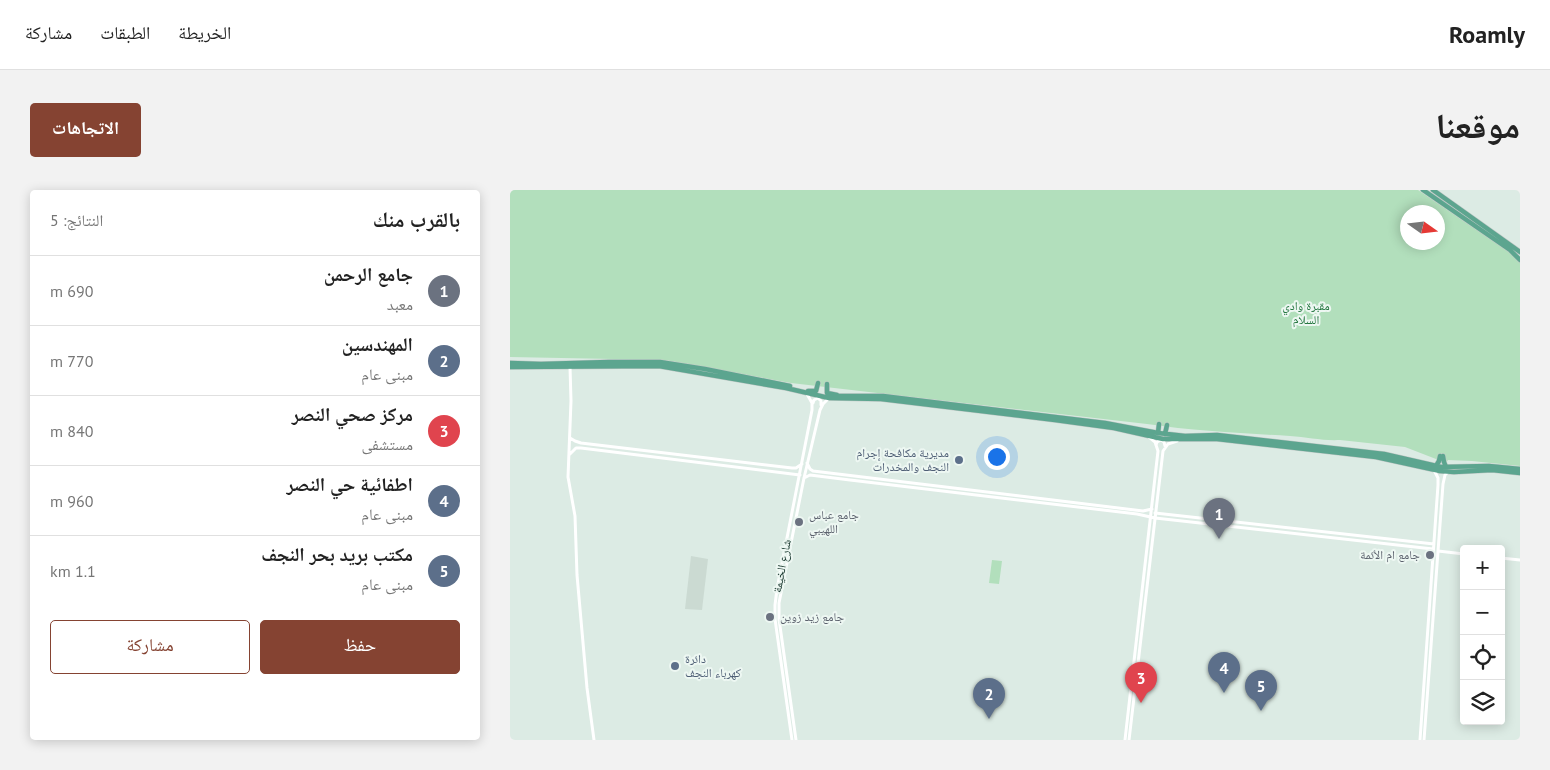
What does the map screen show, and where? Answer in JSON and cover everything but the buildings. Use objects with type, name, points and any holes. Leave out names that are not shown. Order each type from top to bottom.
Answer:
[{"type":"main road","points":[[1422,190],[1510,250],[1520,260]]},
{"type":"main road","points":[[1433,190],[1520,252]]},
{"type":"main road","points":[[526,366],[609,362],[660,362],[705,369],[829,398],[881,399],[1118,427]]},
{"type":"main road","points":[[510,365],[570,367],[659,366],[772,384]]},
{"type":"main road","points":[[807,393],[817,390],[818,383]]},
{"type":"main road","points":[[827,384],[827,393],[838,396]]},
{"type":"main road","points":[[807,393],[826,396],[884,396],[1194,438]]},
{"type":"main road","points":[[1158,434],[1160,424]]},
{"type":"main road","points":[[1165,434],[1167,424]]},
{"type":"main road","points":[[1127,429],[1149,437],[1182,440],[1203,437],[1401,460],[1447,470],[1520,469]]},
{"type":"main road","points":[[1435,468],[1442,456],[1447,470]]},
{"type":"main road","points":[[1487,468],[1520,473]]},
{"type":"street","points":[[570,367],[568,477],[575,516],[577,585],[594,740]]},
{"type":"street","points":[[807,393],[812,405]]},
{"type":"street","points":[[812,405],[814,400],[818,398],[821,401],[821,406]]},
{"type":"street","points":[[821,406],[829,398]]},
{"type":"street","name":"شارع الخيمة","points":[[794,740],[778,603],[784,580],[792,516],[812,405]]},
{"type":"street","name":"شارع الخيمة","points":[[794,740],[787,705],[775,611],[775,597],[783,557],[789,541],[821,406]]},
{"type":"street","points":[[1149,437],[1158,451],[1152,509],[1153,518]]},
{"type":"street","points":[[570,438],[582,443],[789,468],[796,468],[802,464]]},
{"type":"street","points":[[1156,446],[1158,441],[1161,440],[1165,443],[1165,447]]},
{"type":"street","points":[[1129,740],[1153,518],[1163,451],[1170,442],[1182,440]]},
{"type":"street","points":[[581,448],[582,443]]},
{"type":"street","points":[[569,454],[576,448],[581,448],[800,475]]},
{"type":"street","points":[[679,460],[681,458],[680,455]]},
{"type":"street","points":[[693,462],[691,459],[694,456]]},
{"type":"street","points":[[807,463],[812,470],[974,493]]},
{"type":"street","points":[[788,474],[789,468]]},
{"type":"street","points":[[1431,612],[1438,481],[1435,468]]},
{"type":"street","points":[[810,476],[809,472],[812,470]]},
{"type":"street","points":[[1420,740],[1444,477],[1447,470]]},
{"type":"street","points":[[1437,476],[1440,472],[1444,474],[1444,477]]},
{"type":"street","points":[[804,478],[810,476],[1144,511],[1152,509]]},
{"type":"street","points":[[986,494],[1137,514],[1153,518],[1433,549]]},
{"type":"street","points":[[1155,512],[1434,544]]},
{"type":"street","points":[[787,515],[792,516]]},
{"type":"street","points":[[1272,526],[1272,531]]},
{"type":"street","points":[[1281,532],[1282,527]]},
{"type":"street","points":[[1404,546],[1405,541]]},
{"type":"street","points":[[1438,551],[1460,554]]},
{"type":"street","points":[[783,557],[786,556],[787,560]]},
{"type":"street","points":[[1505,558],[1520,560]]},
{"type":"street","points":[[1424,740],[1430,624]]},
{"type":"street","points":[[1125,740],[1138,648]]},
{"type":"street","points":[[787,705],[790,712],[792,711]]},
{"type":"street","points":[[790,722],[792,722],[794,728]]},
{"type":"shaded area","points":[[691,556],[708,559],[702,610],[685,609]]},
{"type":"green space","name":"مقبرة وادي السلام","points":[[510,190],[1418,190],[1440,205],[1400,205],[1400,250],[1445,250],[1445,208],[1512,254],[1520,262],[1520,466],[1472,461],[1448,460],[1446,463],[1438,462],[1436,459],[1405,447],[1340,440],[1218,432],[791,383],[665,360],[510,357]]},
{"type":"green space","points":[[992,560],[1002,561],[999,584],[989,583]]},
{"type":"place","name":"مديرية مكافحة إجرام النجف والمخدرات","points":[[959,460]]},
{"type":"place","name":"جامع عباس اللهيبي","points":[[799,522]]},
{"type":"place","name":"جامع الرحمن","points":[[1219,539]]},
{"type":"place","name":"جامع ام الأئمة","points":[[1430,555]]},
{"type":"place","name":"جامع زيد زوين","points":[[770,617]]},
{"type":"place","name":"دائرة كهرباء النجف","points":[[675,666]]},
{"type":"place","name":"اطفائية حي النصر","points":[[1224,693]]},
{"type":"place","name":"مركز صحي النصر","points":[[1141,703]]},
{"type":"place","name":"مكتب بريد بحر النجف","points":[[1261,711]]},
{"type":"place","name":"المهندسين","points":[[989,719]]}]
